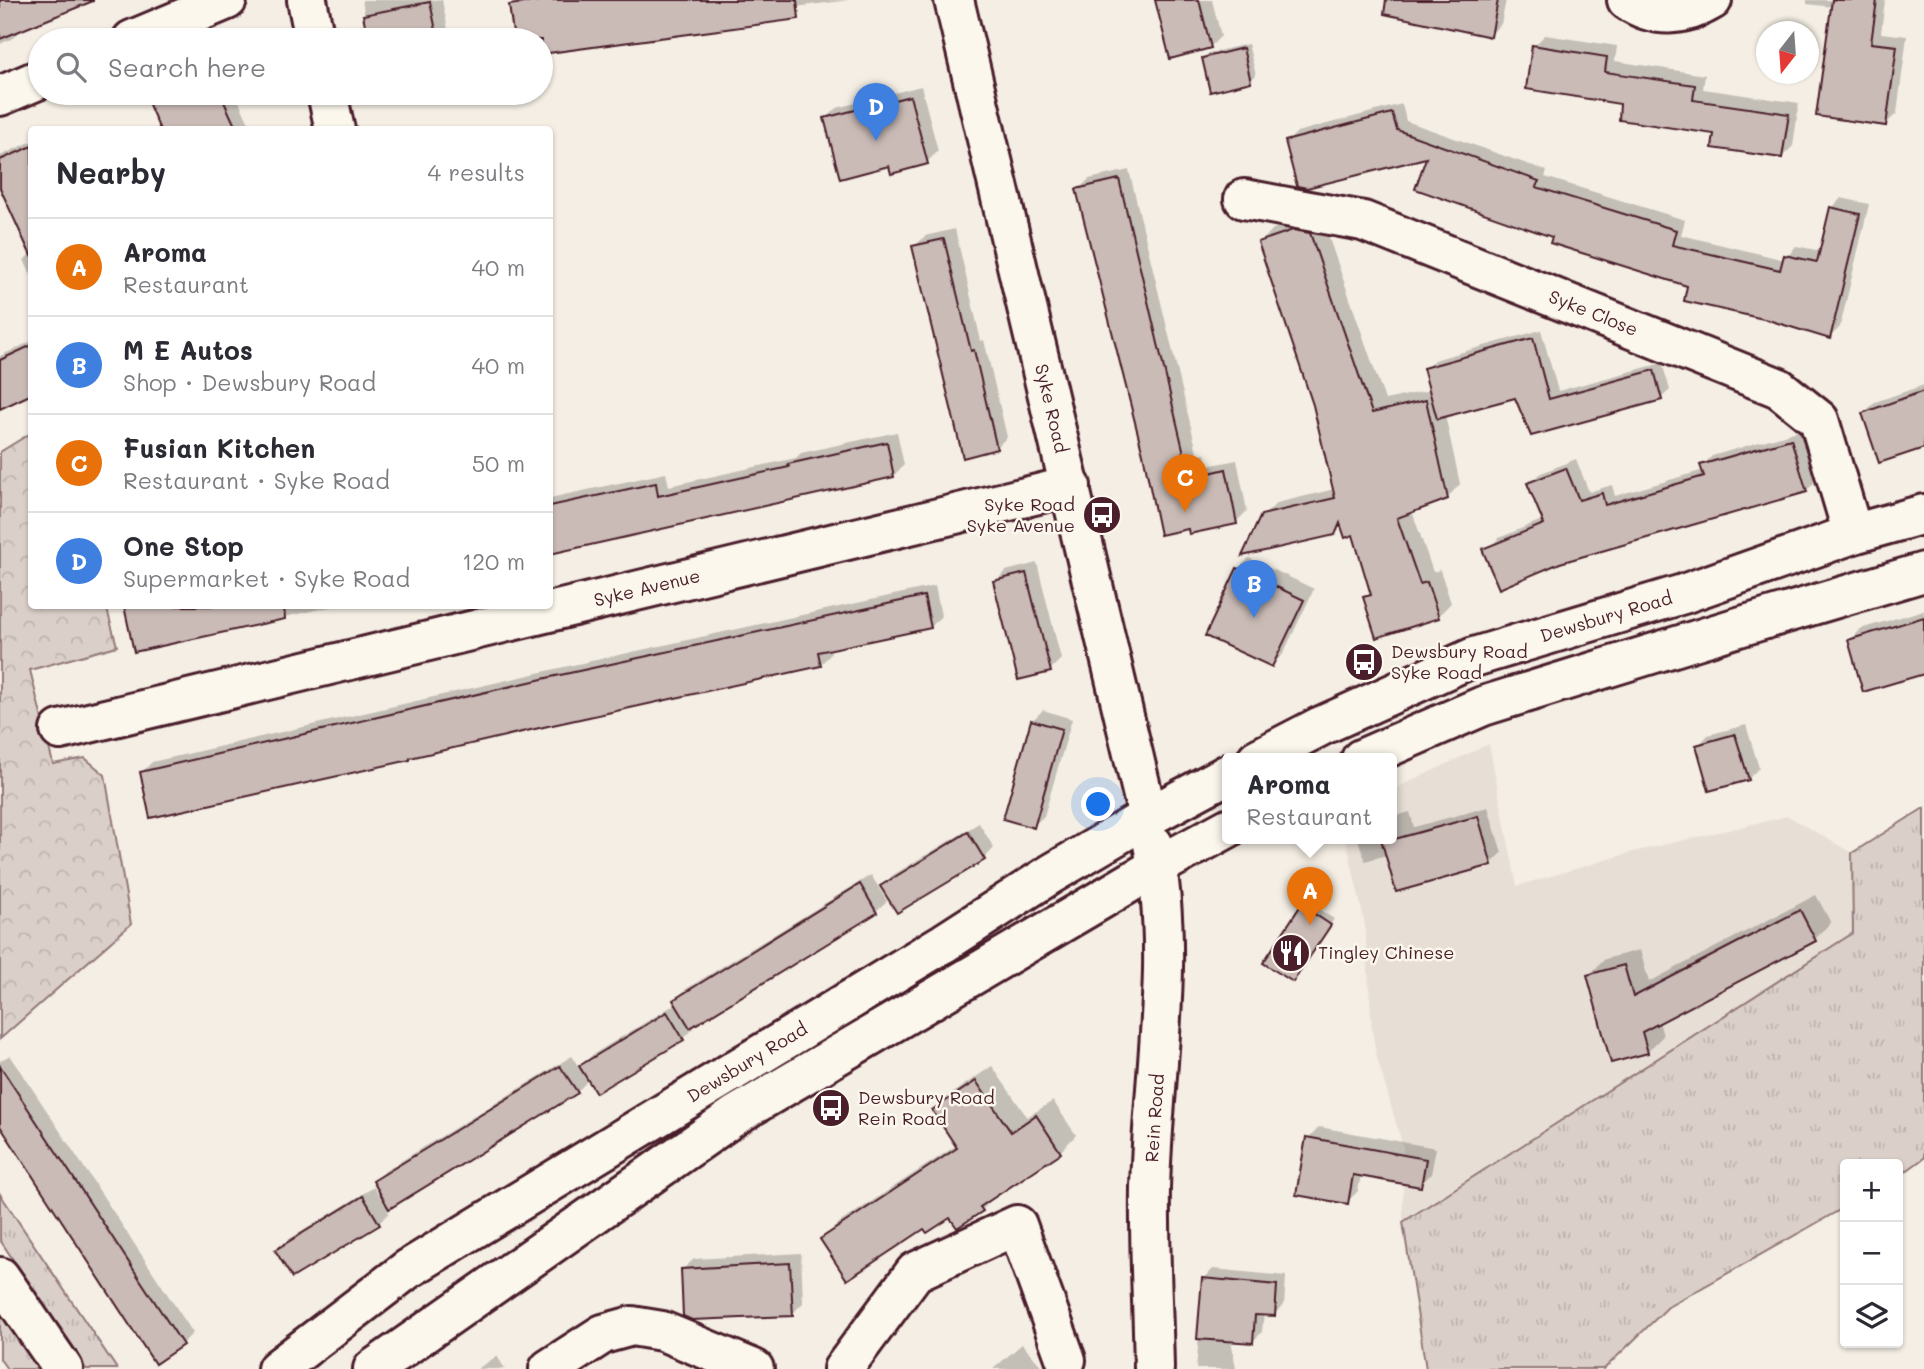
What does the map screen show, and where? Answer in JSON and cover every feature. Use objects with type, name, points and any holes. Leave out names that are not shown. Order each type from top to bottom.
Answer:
[{"type":"main road","points":[[160,28],[227,0]]},
{"type":"main road","points":[[307,0],[313,28]]},
{"type":"main road","name":"Syke Road","points":[[954,0],[1148,817]]},
{"type":"main road","points":[[1628,0],[1650,12],[1673,14],[1695,10],[1712,0]]},
{"type":"main road","points":[[0,96],[28,84]]},
{"type":"main road","points":[[330,105],[334,126]]},
{"type":"main road","name":"Syke Close","points":[[1244,200],[1363,221],[1779,388],[1819,420],[1853,534]]},
{"type":"main road","name":"Syke Avenue","points":[[60,730],[1071,486]]},
{"type":"main road","name":"Dewsbury Road","points":[[1269,753],[1321,726],[1474,657],[1683,594],[1853,534],[1924,514]]},
{"type":"main road","points":[[1376,753],[1483,706],[1924,572]]},
{"type":"main road","name":"Dewsbury Road","points":[[277,1369],[408,1269],[944,943],[1051,874],[1222,777]]},
{"type":"main road","name":"Rein Road","points":[[1148,817],[1158,866],[1162,943],[1160,1047],[1150,1188],[1154,1369]]},
{"type":"main road","points":[[373,1369],[736,1115],[1158,866],[1222,831]]},
{"type":"main road","points":[[843,1369],[915,1272],[1017,1226],[1066,1360]]},
{"type":"main road","points":[[0,1277],[62,1369]]},
{"type":"main road","points":[[549,1369],[603,1334],[632,1326],[662,1331],[754,1369]]},
{"type":"shaded area","points":[[1489,744],[1517,886],[1633,852],[1788,816],[1852,853],[1853,933],[1403,1222],[1403,1147],[1376,1054],[1365,925],[1347,844],[1397,844],[1397,788]]},
{"type":"green space","points":[[28,435],[28,609],[107,609],[117,646],[30,670],[53,764],[85,758],[105,775],[131,924],[0,1039],[0,452]]},
{"type":"green space","points":[[1924,808],[1924,1158],[1903,1173],[1903,1159],[1840,1159],[1840,1210],[1668,1307],[1604,1369],[1426,1369],[1403,1222],[1853,933],[1852,853]]},
{"type":"green space","points":[[0,1194],[117,1369],[86,1369],[0,1240]]},
{"type":"green space","points":[[0,1310],[39,1369],[7,1369],[0,1359]]},
{"type":"building","points":[[0,0],[93,0],[93,1],[0,39]]},
{"type":"building","points":[[546,0],[797,0],[799,19],[553,52],[553,28],[512,28],[509,5]]},
{"type":"building","points":[[1155,0],[1199,0],[1211,48],[1170,59]]},
{"type":"building","points":[[1386,0],[1498,0],[1491,37],[1384,14]]},
{"type":"building","points":[[1832,0],[1877,0],[1871,43],[1897,46],[1886,126],[1816,116]]},
{"type":"building","points":[[430,2],[435,28],[366,28],[363,15]]},
{"type":"building","points":[[1532,45],[1607,57],[1605,72],[1695,85],[1693,100],[1789,114],[1782,158],[1712,148],[1714,134],[1619,120],[1620,104],[1526,89]]},
{"type":"building","points":[[1243,48],[1251,82],[1210,92],[1202,58]]},
{"type":"building","points":[[910,96],[928,164],[891,174],[889,166],[840,179],[824,118]]},
{"type":"building","points":[[149,105],[226,105],[235,126],[158,126]]},
{"type":"building","points":[[1392,113],[1397,130],[1539,181],[1536,187],[1676,230],[1672,245],[1780,270],[1784,255],[1817,262],[1830,207],[1860,214],[1830,339],[1768,320],[1684,301],[1687,286],[1550,243],[1552,237],[1415,189],[1426,158],[1307,188],[1297,186],[1285,141]]},
{"type":"building","points":[[28,148],[28,249],[0,188],[0,160]]},
{"type":"building","points":[[1119,179],[1187,466],[1194,464],[1197,476],[1226,469],[1237,524],[1189,534],[1188,529],[1160,535],[1143,454],[1076,189]]},
{"type":"building","points":[[1293,230],[1310,233],[1372,413],[1426,400],[1448,499],[1397,518],[1420,584],[1427,582],[1439,618],[1376,638],[1363,597],[1371,595],[1353,535],[1345,538],[1340,523],[1335,535],[1242,556],[1261,515],[1335,498],[1313,405],[1258,242]]},
{"type":"building","points":[[944,239],[997,449],[963,458],[912,246]]},
{"type":"building","points":[[1533,338],[1549,399],[1654,370],[1662,400],[1531,436],[1515,398],[1437,419],[1423,368]]},
{"type":"building","points":[[28,347],[28,396],[0,409],[0,360]]},
{"type":"building","points":[[1924,391],[1924,448],[1879,463],[1862,413]]},
{"type":"building","points":[[1791,439],[1807,492],[1560,563],[1499,589],[1482,549],[1544,524],[1527,483],[1566,468],[1579,500],[1602,493],[1605,505],[1704,476],[1700,465]]},
{"type":"building","points":[[887,442],[894,477],[553,553],[553,505],[656,483],[658,496],[789,467],[788,464]]},
{"type":"building","points":[[1237,568],[1304,600],[1272,667],[1205,636]]},
{"type":"building","points":[[1026,573],[1051,672],[1018,680],[993,581]]},
{"type":"building","points":[[924,596],[931,628],[818,652],[821,666],[150,818],[140,772],[551,677]]},
{"type":"building","points":[[125,609],[284,609],[285,619],[134,652]]},
{"type":"building","points":[[1924,617],[1924,674],[1863,692],[1848,640]]},
{"type":"building","points":[[1031,720],[1062,729],[1034,828],[1003,819]]},
{"type":"building","points":[[1735,734],[1749,780],[1709,791],[1696,745]]},
{"type":"building","points":[[1478,816],[1492,865],[1396,892],[1382,844],[1397,844],[1397,838]]},
{"type":"building","points":[[968,832],[985,860],[897,913],[880,886]]},
{"type":"building","points":[[860,884],[877,913],[690,1028],[673,1000]]},
{"type":"building","name":"Tingley Chinese","points":[[1301,905],[1331,925],[1293,982],[1263,963]]},
{"type":"building","points":[[1800,910],[1816,941],[1642,1032],[1648,1053],[1611,1063],[1587,975],[1624,965],[1633,997]]},
{"type":"building","points":[[667,1012],[684,1040],[596,1093],[579,1066]]},
{"type":"building","points":[[0,1066],[183,1345],[155,1364],[0,1126]]},
{"type":"building","points":[[560,1066],[578,1093],[389,1209],[373,1181]]},
{"type":"building","points":[[976,1081],[1011,1132],[1036,1115],[1061,1153],[980,1207],[983,1211],[957,1228],[950,1218],[927,1233],[924,1229],[847,1280],[820,1239],[957,1148],[932,1110]]},
{"type":"building","points":[[1306,1137],[1426,1159],[1421,1187],[1353,1175],[1348,1204],[1296,1195]]},
{"type":"building","points":[[363,1196],[380,1225],[292,1278],[275,1250]]},
{"type":"building","points":[[790,1263],[793,1316],[692,1320],[683,1316],[681,1269]]},
{"type":"building","points":[[1202,1278],[1277,1285],[1275,1316],[1255,1315],[1253,1343],[1197,1339]]},
{"type":"place","name":"One Stop","points":[[876,141]]},
{"type":"place","name":"Fusian Kitchen","points":[[1185,512]]},
{"type":"place","name":"Syke Road Syke Avenue","points":[[1102,515]]},
{"type":"place","name":"M E Autos","points":[[1254,618]]},
{"type":"place","name":"Dewsbury Road Syke Road","points":[[1364,662]]},
{"type":"place","name":"Aroma","points":[[1310,925]]},
{"type":"place","name":"Tingley Chinese","points":[[1291,953]]},
{"type":"place","name":"Dewsbury Road Rein Road","points":[[831,1108]]}]
